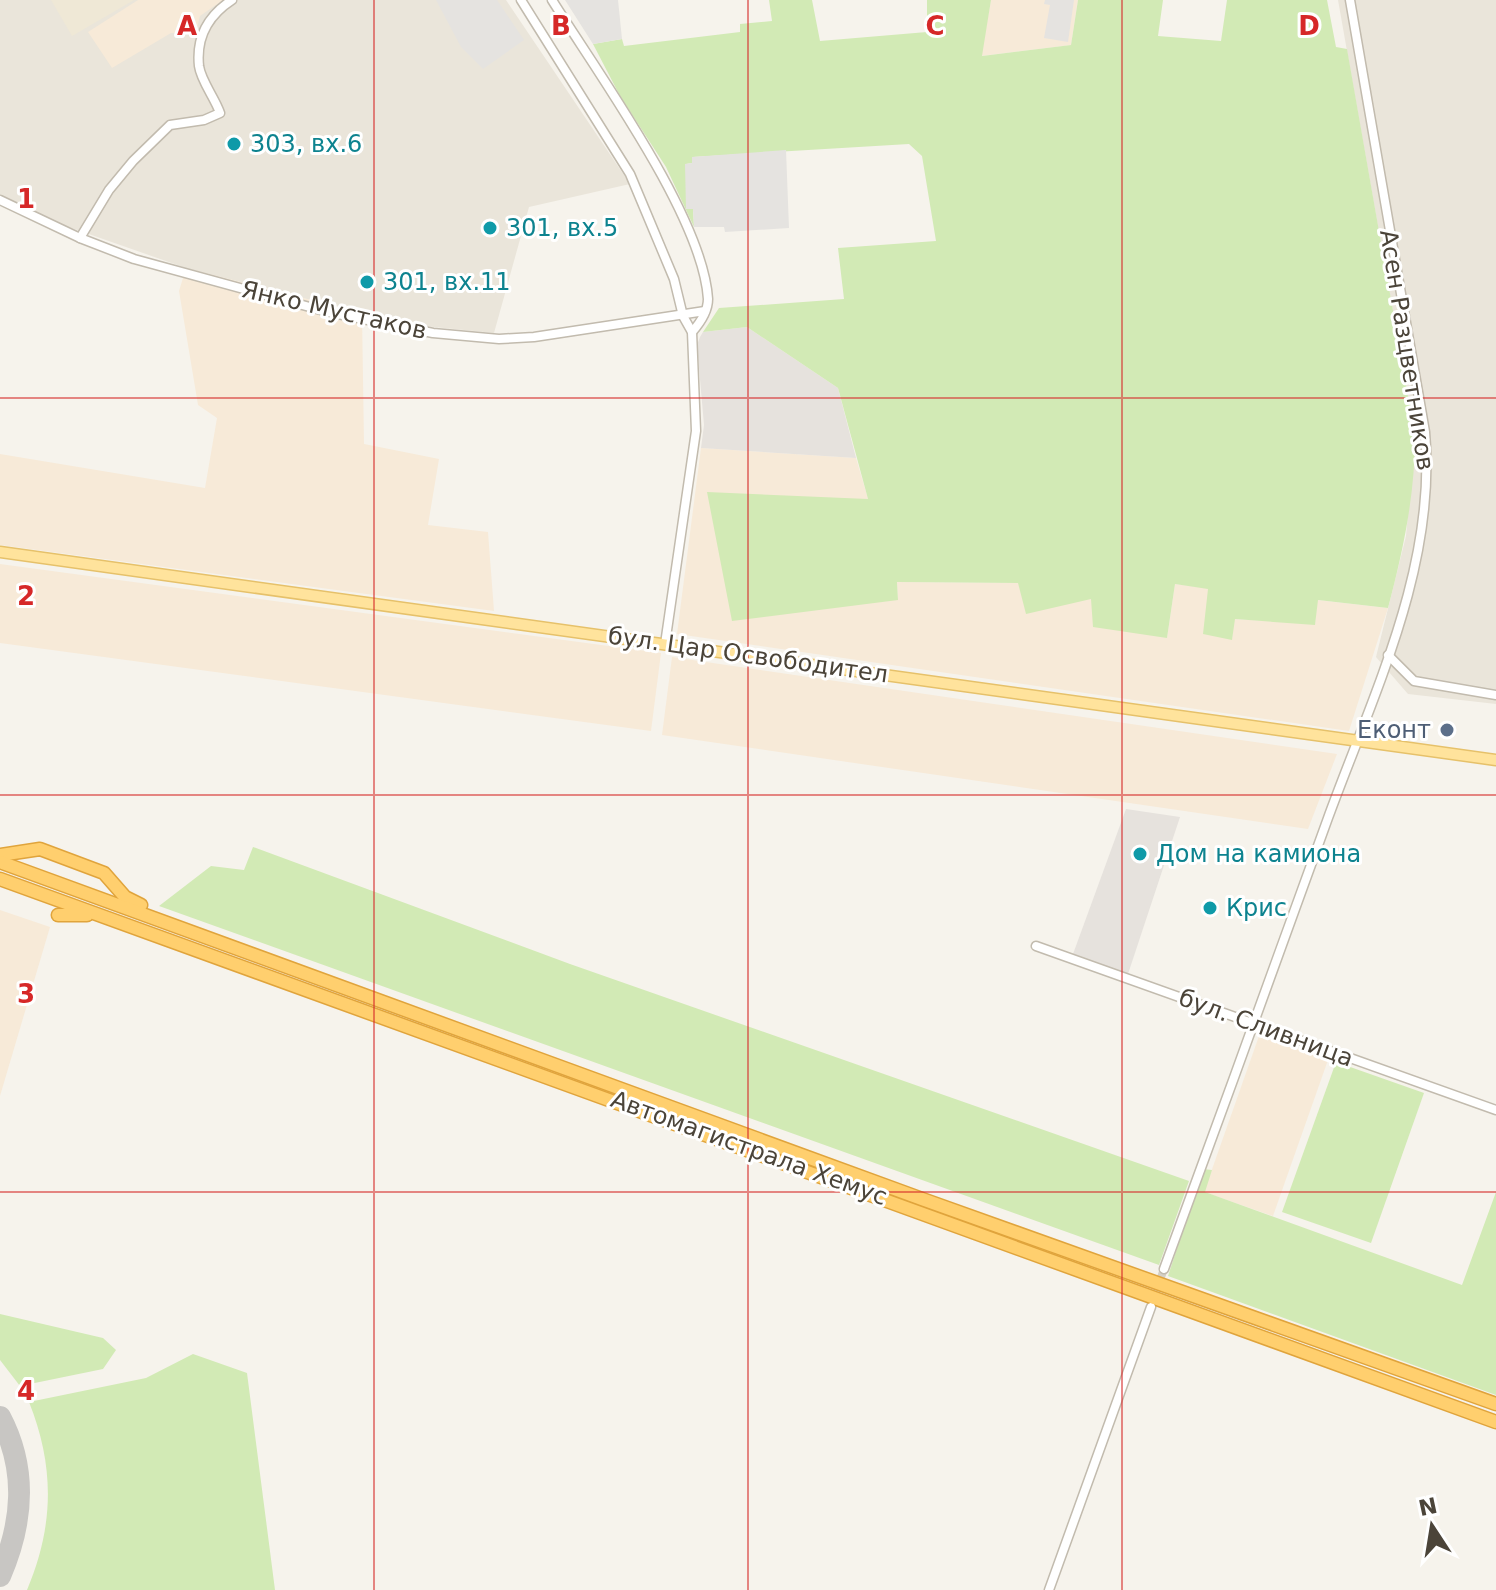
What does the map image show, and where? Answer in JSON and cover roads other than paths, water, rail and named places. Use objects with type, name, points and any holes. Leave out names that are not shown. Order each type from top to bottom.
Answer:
[{"type":"highway","points":[[0,855],[35,848],[104,873],[130,901],[236,940],[244,951]]},
{"type":"highway","name":"Автомагистрала Хемус","points":[[0,862],[1496,1404]]},
{"type":"highway","name":"Автомагистрала Хемус","points":[[0,879],[1496,1422]]},
{"type":"highway","points":[[58,915],[101,915]]},
{"type":"main road","name":"бул. Цар Освободител","points":[[0,552],[1496,760]]},
{"type":"street","points":[[80,238],[109,190],[170,125],[204,120],[220,113],[199,68],[201,37],[214,12],[232,0]]},
{"type":"street","points":[[521,0],[630,174],[674,279],[683,316],[692,332],[696,431],[665,644]]},
{"type":"street","points":[[552,0],[651,158],[692,239],[708,299],[705,311],[692,332]]},
{"type":"street","name":"Асен Разцветников","points":[[1164,1269],[1388,655],[1422,538],[1428,474],[1414,368],[1350,0]]},
{"type":"street","name":"Янко Мустаков","points":[[0,200],[80,238],[195,277],[359,319],[433,333],[499,339],[534,337],[705,311]]},
{"type":"street","points":[[1388,655],[1414,681],[1496,695]]},
{"type":"street","name":"бул. Сливница","points":[[1036,946],[1496,1110]]},
{"type":"street","points":[[1049,1590],[1151,1307]]},
{"type":"tunnel","points":[[1152,1302],[1164,1269]]},
{"type":"place","name":"303, вх.6","points":[[234,144]]},
{"type":"place","name":"301, вх.5","points":[[490,228]]},
{"type":"place","name":"301, вх.11","points":[[367,282]]},
{"type":"place","name":"Еконт","points":[[1447,730]]},
{"type":"place","name":"Дом на камиона","points":[[1140,854]]},
{"type":"place","name":"Крис","points":[[1210,908]]}]
